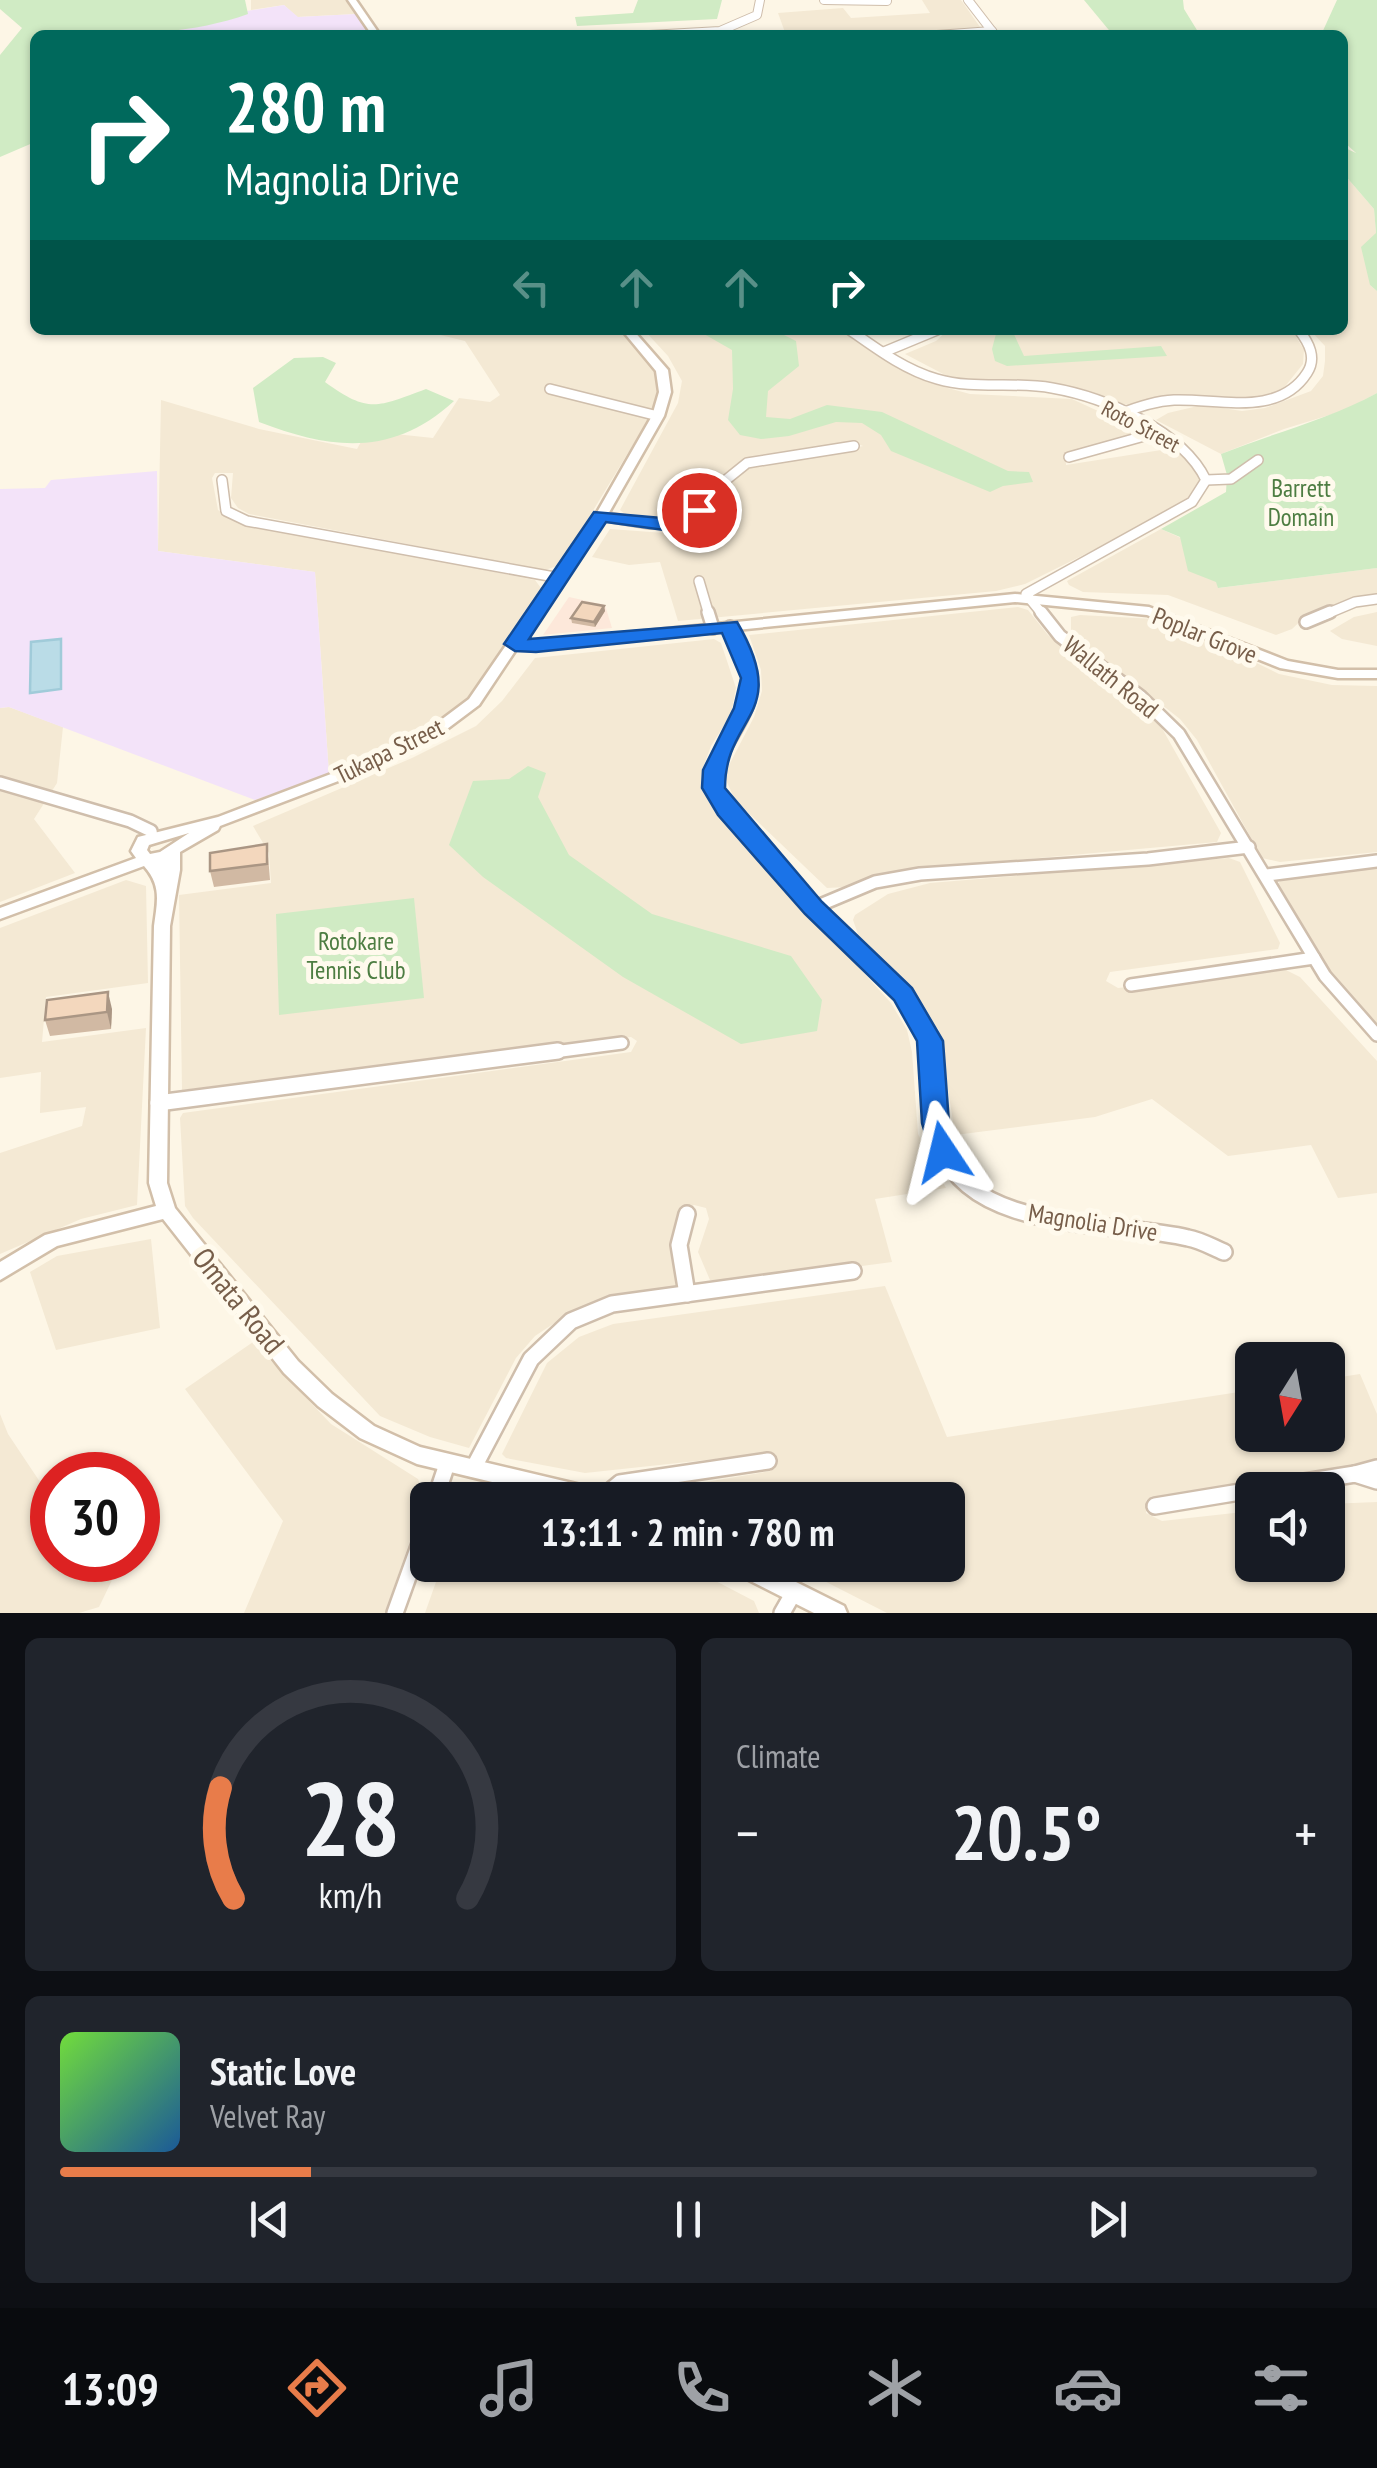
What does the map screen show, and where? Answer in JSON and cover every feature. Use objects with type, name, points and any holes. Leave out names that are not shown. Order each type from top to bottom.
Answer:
[{"type":"street","points":[[352,0],[373,30]]},
{"type":"street","points":[[718,30],[740,26],[757,15],[760,0]]},
{"type":"street","points":[[824,0],[888,1]]},
{"type":"street","points":[[968,0],[992,30]]},
{"type":"street","name":"Tukapa Street","points":[[0,914],[67,888],[147,845],[357,769],[430,735],[474,702],[601,516],[658,416],[665,392],[662,370],[631,335]]},
{"type":"street","name":"Roto Street","points":[[858,335],[916,372],[942,380],[1064,390],[1120,414],[1194,456],[1206,480]]},
{"type":"street","points":[[884,352],[925,335]]},
{"type":"street","points":[[1120,414],[1163,401],[1248,402],[1283,393],[1297,384],[1310,367],[1309,343],[1303,335]]},
{"type":"street","points":[[550,388],[658,416]]},
{"type":"street","points":[[1069,457],[1155,432]]},
{"type":"street","points":[[664,524],[699,510],[710,492],[747,464],[854,446]]},
{"type":"street","points":[[1032,600],[1026,594],[1192,502],[1206,480],[1231,479],[1258,460]]},
{"type":"street","points":[[222,480],[226,511],[247,521],[560,578]]},
{"type":"street","points":[[601,516],[664,524],[682,532],[702,528],[699,510]]},
{"type":"street","points":[[699,581],[713,628]]},
{"type":"street","points":[[515,644],[536,646],[991,599],[1032,600]]},
{"type":"street","name":"Poplar Grove","points":[[1032,600],[1149,611],[1180,620],[1270,661],[1320,672],[1377,674]]},
{"type":"street","name":"Wallath Road","points":[[1032,600],[1060,636],[1141,696],[1179,734],[1314,958],[1340,996],[1377,1035]]},
{"type":"street","points":[[1306,622],[1355,602],[1377,600]]},
{"type":"street","name":"Magnolia Drive","points":[[730,626],[751,678],[745,708],[714,770],[714,788],[726,810],[813,908],[903,994],[930,1041],[936,1123],[943,1152],[956,1175],[984,1198],[1028,1214],[1190,1238],[1224,1252]]},
{"type":"street","points":[[0,783],[118,818],[147,845],[166,893]]},
{"type":"street","name":"Tukapa Street","points":[[147,845],[159,859],[222,821]]},
{"type":"street","points":[[147,845],[170,839],[173,850]]},
{"type":"street","points":[[813,908],[875,882],[920,874],[1148,859],[1249,847]]},
{"type":"street","name":"Omata Road","points":[[173,850],[172,880],[166,893],[158,1103],[158,1184],[167,1211],[292,1368],[324,1400],[390,1445],[448,1464],[530,1482]]},
{"type":"street","points":[[1266,875],[1377,861]]},
{"type":"street","points":[[1131,985],[1314,958]]},
{"type":"street","points":[[158,1103],[622,1043]]},
{"type":"street","points":[[0,1272],[52,1240],[167,1211]]},
{"type":"street","points":[[687,1214],[679,1246],[687,1294]]},
{"type":"street","points":[[473,1469],[526,1360],[541,1343],[592,1310],[853,1271]]},
{"type":"street","points":[[627,1482],[768,1461]]},
{"type":"street","points":[[442,1482],[448,1464]]},
{"type":"street","points":[[1345,1476],[1377,1468]]},
{"type":"street","points":[[1355,1474],[1377,1481]]},
{"type":"street","points":[[1155,1506],[1235,1493]]},
{"type":"street","points":[[395,1613],[410,1571]]},
{"type":"street","points":[[774,1582],[836,1613]]},
{"type":"street","points":[[782,1613],[794,1592]]},
{"type":"shaded area","points":[[251,0],[349,0],[356,14],[297,17],[284,5],[251,10]]},
{"type":"shaded area","points":[[922,0],[961,0],[980,27],[784,30],[778,13],[843,8],[851,18],[930,13]]},
{"type":"shaded area","points":[[284,5],[298,17],[356,14],[369,30],[132,30]]},
{"type":"shaded area","points":[[1348,179],[1374,209],[1376,233],[1370,285],[1377,291],[1377,393],[1346,410],[1221,454],[1156,420],[1202,405],[1242,411],[1265,408],[1311,391],[1323,376],[1325,346],[1315,335],[1348,335]]},
{"type":"shaded area","points":[[440,335],[624,335],[651,361],[659,387],[651,415],[560,565],[545,570],[249,514],[231,498],[233,473],[215,473],[212,478],[218,510],[232,520],[535,580],[544,592],[460,711],[421,735],[329,774],[315,572],[158,551],[161,400],[259,429],[357,449],[367,431],[433,438],[459,398],[490,402],[500,395],[465,341]]},
{"type":"shaded area","points":[[649,335],[850,335],[933,384],[970,394],[1072,399],[1150,435],[1139,443],[1066,456],[1066,465],[1174,448],[1204,479],[1200,493],[1174,510],[1025,584],[996,591],[678,621],[660,562],[629,565],[592,557],[610,529],[706,536],[716,528],[714,503],[739,475],[752,467],[863,446],[852,442],[745,459],[716,479],[687,513],[663,520],[629,517],[620,510],[678,403],[682,381],[668,356]]},
{"type":"shaded area","points":[[943,335],[1295,335],[1304,350],[1303,364],[1283,389],[1267,396],[1242,400],[1197,397],[1139,408],[1052,385],[973,382],[947,376],[905,354]]},
{"type":"shaded area","points":[[157,471],[158,551],[315,572],[329,774],[255,800],[9,707],[0,708],[0,489],[45,488],[51,480]]},
{"type":"shaded area","points":[[1161,529],[1201,547],[1219,588],[1377,568],[1377,598],[1308,614],[1292,629],[1276,635],[1168,595],[1083,592],[1069,585],[1067,581]]},
{"type":"shaded area","points":[[569,597],[605,605],[612,628],[543,635]]},
{"type":"shaded area","points":[[1018,607],[1028,610],[1048,635],[1159,723],[1221,833],[1217,842],[926,868],[827,888],[735,800],[726,780],[727,769],[754,717],[762,691],[761,670],[749,635]]},
{"type":"shaded area","points":[[1377,612],[1377,646],[1342,639],[1330,631],[1354,617]]},
{"type":"shaded area","points":[[1071,617],[1156,619],[1189,630],[1279,674],[1332,685],[1377,686],[1377,852],[1280,862],[1262,858],[1197,740],[1180,719],[1071,634]]},
{"type":"shaded area","points":[[714,639],[721,643],[736,688],[731,714],[711,746],[702,770],[706,795],[713,808],[891,1003],[907,1030],[912,1052],[918,1134],[946,1188],[875,1199],[892,1262],[734,1283],[710,1280],[698,1252],[709,1219],[706,1208],[694,1205],[685,1209],[679,1281],[673,1290],[628,1293],[577,1308],[535,1336],[516,1358],[469,1448],[430,1437],[380,1416],[193,1218],[185,1206],[180,1118],[183,1113],[631,1052],[637,1041],[631,1037],[182,1090],[179,895],[271,883],[269,853],[253,826],[412,758],[476,726],[502,701],[535,658]]},
{"type":"shaded area","points":[[9,707],[63,727],[57,783],[34,819],[75,873],[0,902],[0,708]]},
{"type":"shaded area","points":[[1229,858],[1240,862],[1280,943],[1278,949],[1110,972],[1106,981],[1118,988],[1286,970],[1300,977],[1377,1061],[1377,1193],[1338,1198],[1311,1145],[1228,1156],[1152,1099],[1095,1117],[955,1135],[939,1030],[859,937],[855,915],[888,894],[930,883]]},
{"type":"shaded area","points":[[1377,866],[1377,1024],[1351,994],[1339,988],[1277,885],[1282,879]]},
{"type":"shaded area","points":[[126,880],[146,886],[148,983],[46,997],[42,1042],[146,1028],[137,1205],[81,1219],[0,1254],[0,1153],[82,1126],[86,1107],[40,1113],[41,1072],[0,1078],[0,928]]},
{"type":"shaded area","points":[[151,1239],[160,1328],[56,1350],[30,1272],[57,1256]]},
{"type":"shaded area","points":[[885,1286],[947,1437],[1235,1393],[1235,1452],[1345,1452],[1345,1376],[1360,1374],[1377,1414],[1377,1470],[1345,1474],[1235,1472],[1235,1487],[1158,1496],[1146,1500],[1146,1513],[1162,1521],[1235,1513],[1235,1582],[1345,1582],[1345,1503],[1377,1502],[1377,1613],[887,1613],[826,1582],[965,1582],[965,1482],[706,1482],[771,1471],[771,1453],[585,1473],[506,1458],[502,1454],[547,1363],[579,1337],[613,1324]]},
{"type":"shaded area","points":[[253,1342],[331,1424],[418,1479],[419,1482],[410,1482],[410,1540],[385,1613],[244,1613],[283,1521],[185,1389]]},
{"type":"shaded area","points":[[0,1414],[30,1467],[30,1582],[111,1582],[99,1607],[79,1613],[0,1613]]},
{"type":"shaded area","points":[[436,1582],[718,1582],[754,1601],[759,1613],[425,1613]]},
{"type":"green space","points":[[0,0],[245,0],[248,14],[176,30],[30,30],[30,144],[0,157],[0,55],[22,28],[0,9]]},
{"type":"green space","points":[[638,0],[722,0],[717,19],[577,26],[575,17],[633,13]]},
{"type":"green space","points":[[1084,0],[1183,0],[1197,30],[1109,30]]},
{"type":"green space","points":[[1337,0],[1377,0],[1377,291],[1370,285],[1361,247],[1376,233],[1374,209],[1348,179],[1348,149],[1356,153],[1348,146],[1348,30],[1323,30]]},
{"type":"green space","points":[[706,335],[784,335],[796,341],[799,366],[768,391],[766,417],[790,419],[827,405],[882,412],[1008,471],[1029,472],[1033,482],[990,492],[891,451],[881,435],[862,423],[836,422],[789,436],[761,439],[740,435],[728,420],[733,389],[732,350]]},
{"type":"green space","points":[[996,335],[1014,335],[1024,356],[1161,346],[1167,356],[1007,366],[995,361],[992,349]]},
{"type":"green space","points":[[323,357],[336,363],[325,382],[363,403],[384,403],[426,389],[454,401],[408,432],[361,443],[312,438],[259,422],[253,388],[294,358]]},
{"type":"green space","name":"Barrett Domain","points":[[1377,393],[1377,568],[1218,588],[1216,582],[1188,571],[1180,537],[1161,529],[1226,492],[1227,475],[1221,454],[1320,419]]},
{"type":"green space","points":[[528,766],[546,773],[538,797],[569,855],[652,914],[791,956],[822,1000],[817,1031],[741,1044],[623,977],[483,877],[449,845],[473,781],[509,779]]},
{"type":"green space","name":"Rotokare Tennis Club","points":[[414,898],[424,998],[279,1015],[276,914]]},
{"type":"water","points":[[61,639],[61,689],[30,693],[31,642]]},
{"type":"building","points":[[582,602],[604,606],[594,622],[571,618]]},
{"type":"building","points":[[267,844],[267,864],[210,871],[210,853]]},
{"type":"building","points":[[108,992],[107,1012],[45,1020],[47,1000]]},
{"type":"route","points":[[699,510],[664,524],[601,516],[515,644],[536,646],[730,626],[751,678],[745,708],[714,770],[714,788],[726,810],[813,908],[903,994],[930,1041],[936,1123],[943,1152]]}]
